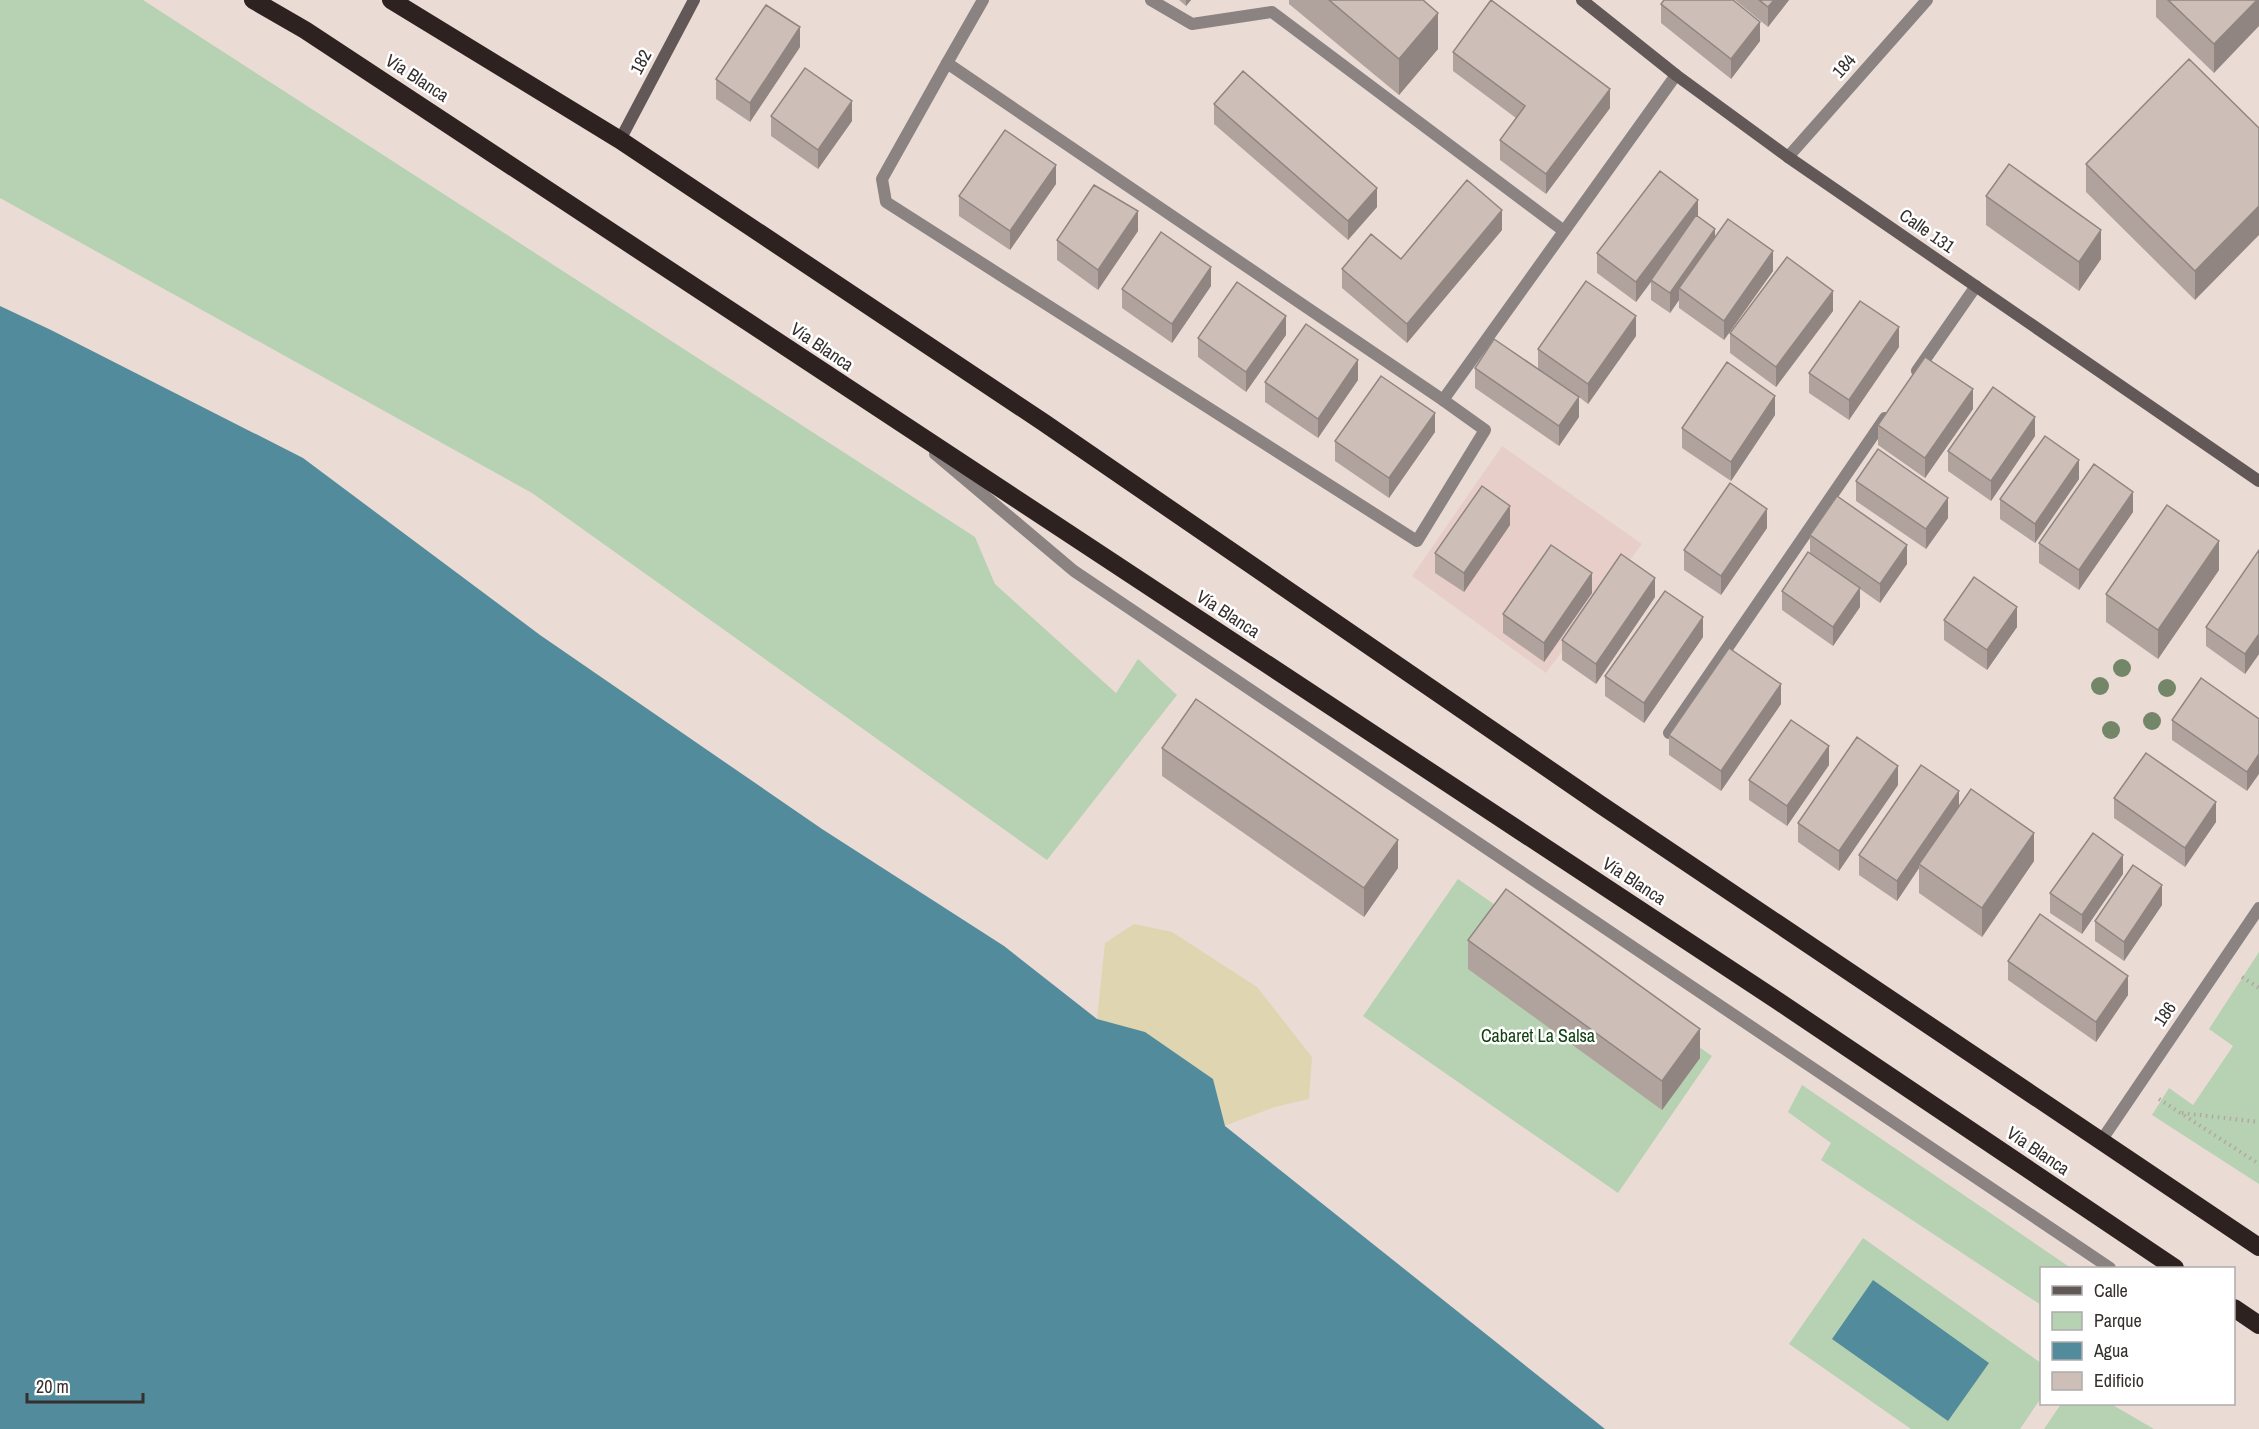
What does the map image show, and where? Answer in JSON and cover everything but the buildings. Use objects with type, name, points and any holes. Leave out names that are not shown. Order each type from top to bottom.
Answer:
[{"type":"highway","name":"Vía Blanca","points":[[253,0],[305,30],[1778,1001],[2172,1267]]},
{"type":"highway","points":[[391,0],[620,140],[1043,422],[1601,805],[2259,1247]]},
{"type":"highway","points":[[2235,1309],[2259,1325]]},
{"type":"street","name":"182","points":[[620,140],[694,0]]},
{"type":"street","points":[[947,63],[1485,430],[1418,541],[886,202],[882,179],[947,63],[983,0]]},
{"type":"street","points":[[1151,0],[1192,24],[1272,12],[1564,231]]},
{"type":"street","name":"Calle 131","points":[[1582,0],[1676,75],[1788,156],[2259,481]]},
{"type":"street","name":"184","points":[[1788,156],[1927,0]]},
{"type":"street","points":[[1443,400],[1676,75]]},
{"type":"street","points":[[1909,384],[1976,286]]},
{"type":"street","points":[[1669,733],[1896,403]]},
{"type":"street","points":[[893,419],[1074,571],[2107,1267]]},
{"type":"street","name":"186","points":[[2101,1141],[2259,908]]},
{"type":"path","points":[[2139,1086],[2259,1164]]},
{"type":"path","points":[[2180,1112],[2259,1122]]},
{"type":"shaded area","points":[[1502,446],[1642,544],[1546,673],[1412,576]]},
{"type":"green space","points":[[0,0],[143,0],[975,537],[995,584],[1116,693],[1138,659],[1177,695],[1047,860],[532,493],[0,198]]},
{"type":"green space","name":"Cabaret La Salsa","points":[[1458,879],[1712,1056],[1618,1193],[1363,1016]]},
{"type":"green space","points":[[2259,952],[2259,1184],[2152,1115],[2169,1088],[2193,1105],[2233,1046],[2209,1029]]},
{"type":"green space","points":[[1802,1085],[2070,1267],[2040,1267],[2040,1304],[1821,1160],[1831,1143],[1788,1112]]},
{"type":"green space","points":[[1863,1238],[2040,1362],[2040,1399],[2020,1429],[1911,1429],[1789,1344]]},
{"type":"green space","points":[[2060,1405],[2113,1405],[2154,1429],[2044,1429]]},
{"type":"sand","points":[[1134,924],[1172,932],[1257,987],[1312,1057],[1309,1099],[1275,1107],[1224,1126],[1213,1079],[1172,1052],[1097,1019],[1105,943]]},
{"type":"water","points":[[0,306],[303,458],[540,635],[822,829],[1004,946],[1097,1019],[1145,1032],[1213,1079],[1225,1126],[1605,1429],[0,1429]]},
{"type":"water","points":[[1873,1280],[1989,1363],[1948,1421],[1832,1339]]}]
